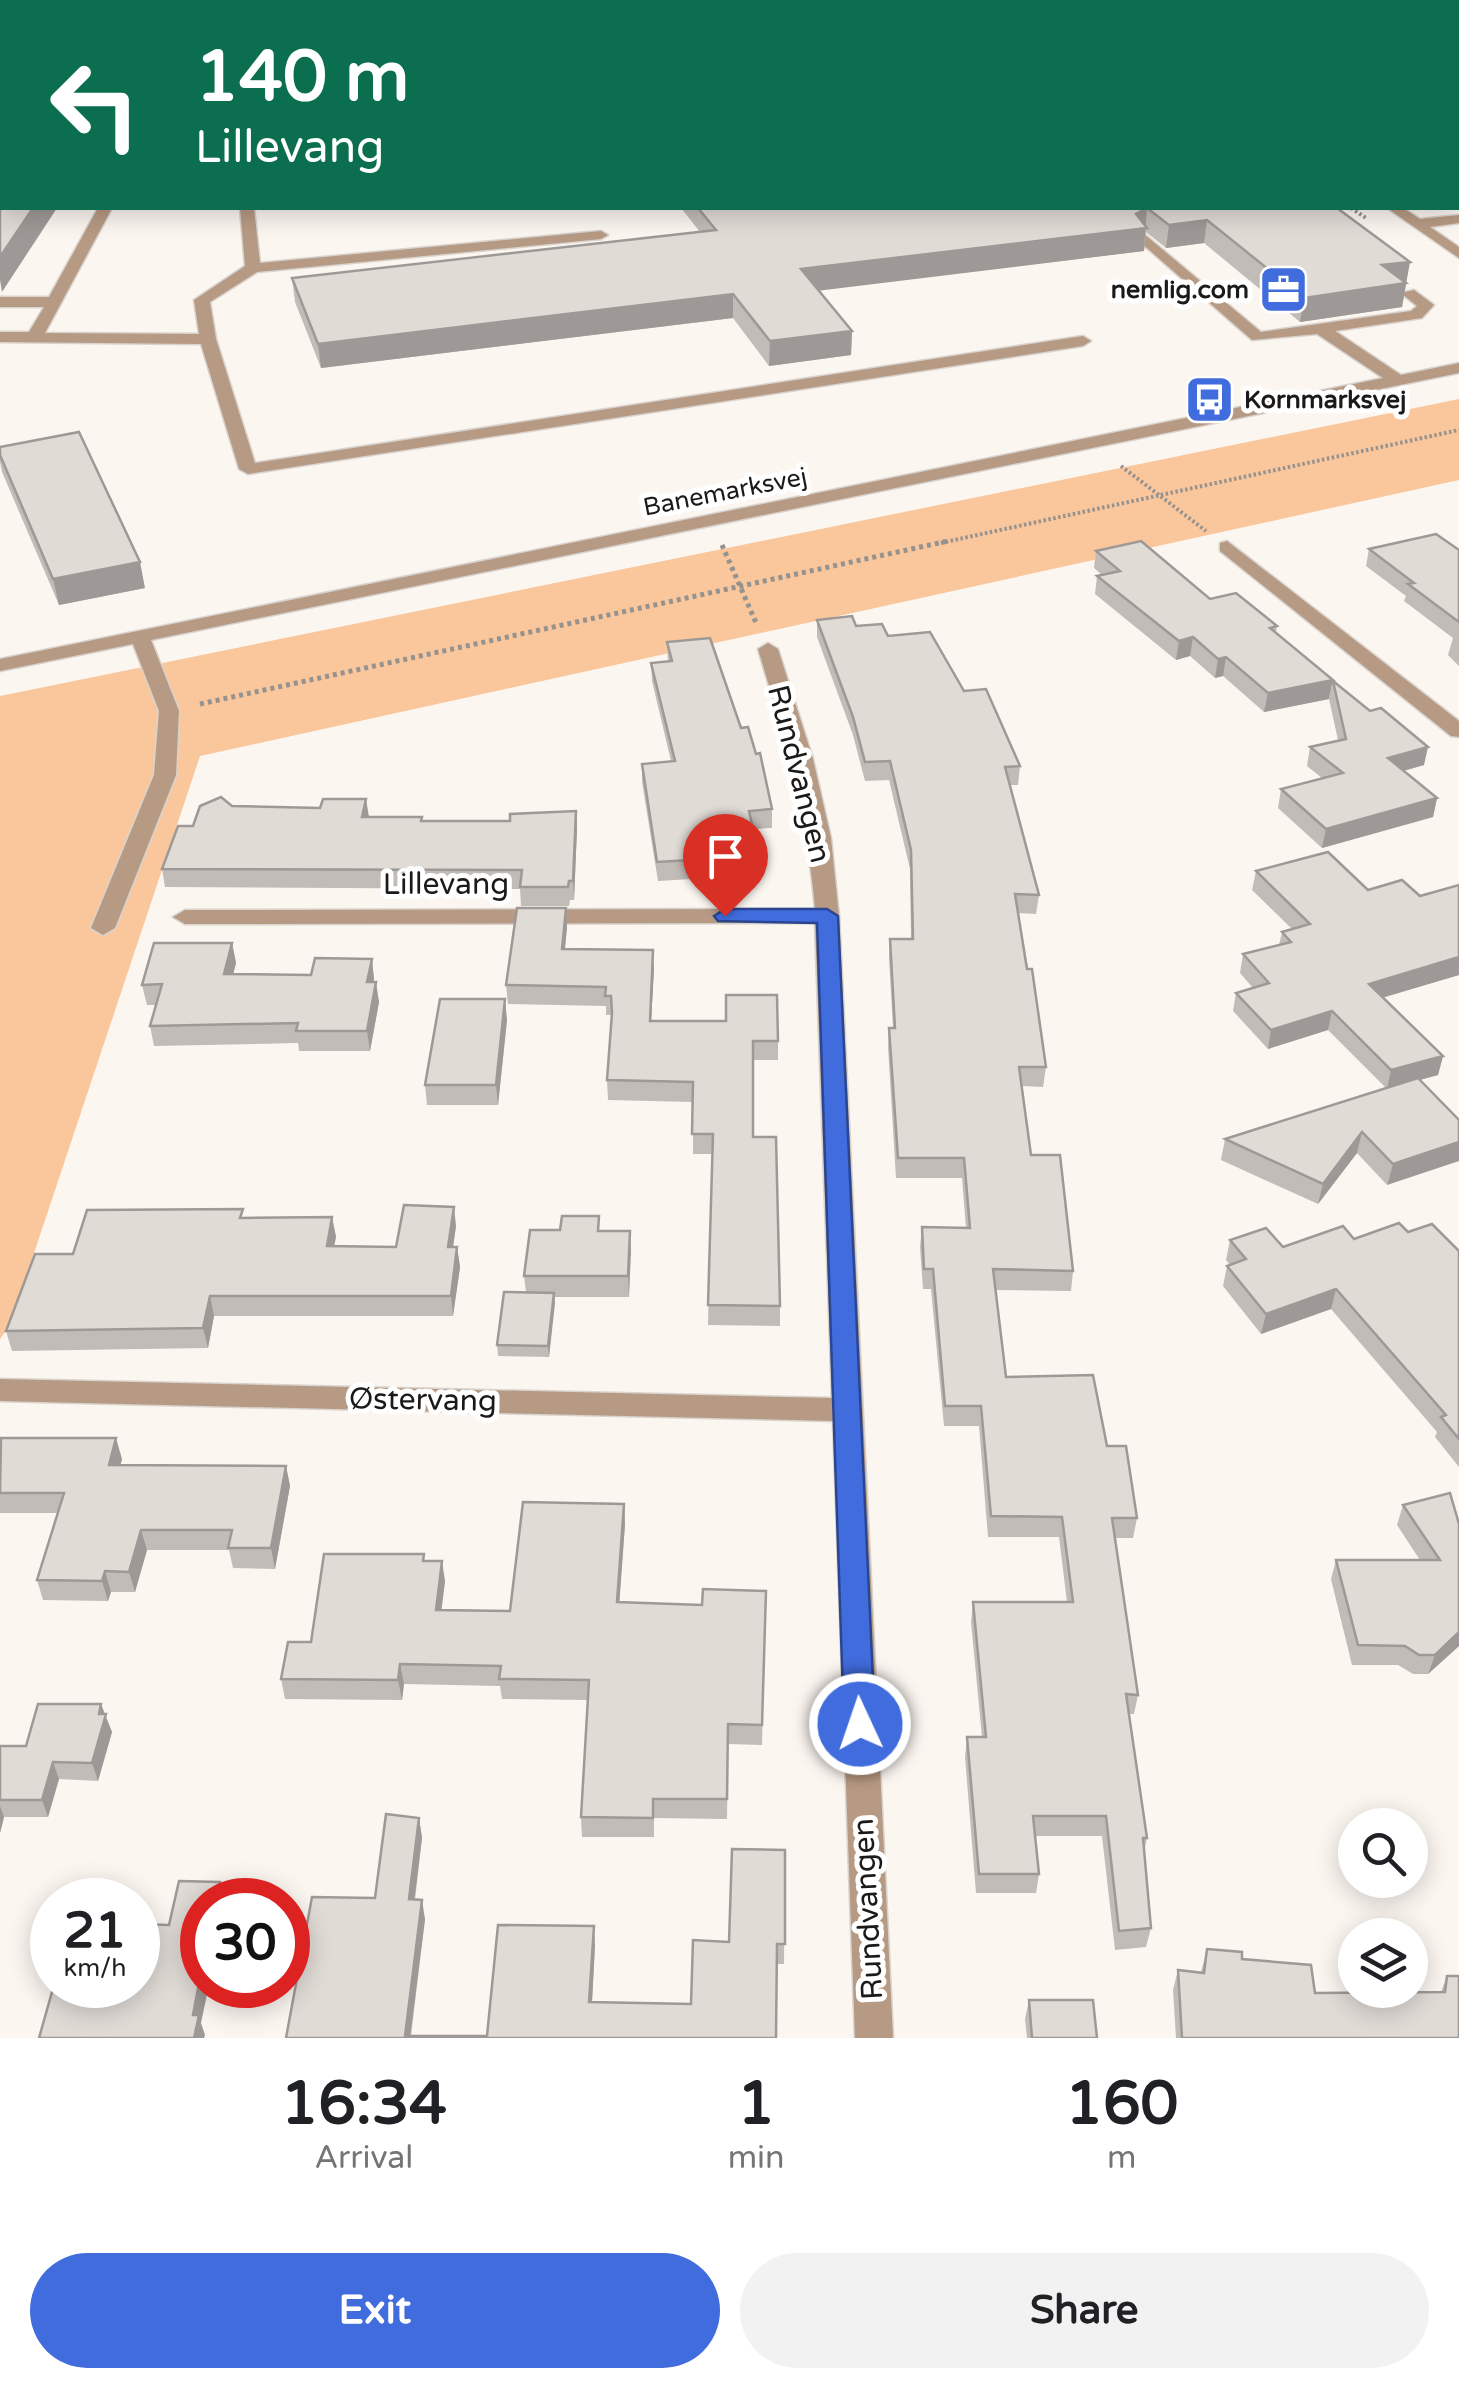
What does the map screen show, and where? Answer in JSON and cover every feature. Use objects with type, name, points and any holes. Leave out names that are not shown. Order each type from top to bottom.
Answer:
[{"type":"street","points":[[36,337],[105,210]]},
{"type":"street","points":[[247,210],[253,268]]},
{"type":"street","points":[[1397,210],[1459,254]]},
{"type":"street","points":[[1417,224],[1459,219]]},
{"type":"street","points":[[601,234],[253,268],[202,300],[208,339],[248,468],[1083,341]]},
{"type":"street","points":[[1144,238],[1258,338],[1416,315],[1426,306],[1408,294]]},
{"type":"street","points":[[0,302],[57,302]]},
{"type":"street","points":[[1321,329],[1397,380]]},
{"type":"street","points":[[0,336],[208,339]]},
{"type":"street","name":"Banemarksvej","points":[[0,666],[1459,368]]},
{"type":"street","points":[[1227,547],[1459,731]]},
{"type":"street","points":[[103,928],[165,775],[169,711],[140,637]]},
{"type":"street","name":"Rundvangen","points":[[768,649],[802,760],[820,838],[827,916],[874,2038]]},
{"type":"street","name":"Lillevang","points":[[184,917],[827,916]]},
{"type":"street","name":"Østervang","points":[[0,1390],[846,1410]]},
{"type":"path","points":[[169,711],[1459,430]]},
{"type":"path","points":[[1092,444],[1227,547]]},
{"type":"path","points":[[711,520],[768,649]]},
{"type":"shaded area","points":[[1459,399],[1459,480],[200,756],[10,1325],[0,1339],[0,696]]},
{"type":"building","points":[[0,210],[32,210],[0,257]]},
{"type":"building","points":[[700,210],[1143,210],[1136,214],[1147,228],[801,269],[852,331],[770,341],[733,294],[318,344],[292,278],[716,230]]},
{"type":"building","points":[[1150,210],[1340,210],[1410,262],[1382,265],[1406,283],[1304,298],[1207,220],[1169,225]]},
{"type":"building","points":[[79,432],[140,562],[53,579],[0,447]]},
{"type":"building","points":[[1436,534],[1459,550],[1459,622],[1369,549]]},
{"type":"building","points":[[1141,541],[1210,599],[1236,593],[1277,626],[1270,628],[1333,680],[1268,693],[1226,657],[1218,659],[1193,637],[1179,641],[1097,576],[1120,571],[1096,551]]},
{"type":"building","points":[[852,616],[856,626],[882,624],[888,636],[930,632],[964,691],[986,689],[1020,766],[1005,767],[1039,895],[1015,894],[1027,969],[1032,969],[1046,1067],[1019,1067],[1031,1155],[1060,1155],[1073,1271],[993,1269],[1006,1377],[1093,1375],[1107,1446],[1126,1446],[1137,1518],[1112,1518],[1138,1695],[1126,1694],[1147,1838],[1143,1838],[1151,1928],[1119,1931],[1106,1816],[1033,1816],[1039,1874],[979,1874],[967,1737],[986,1737],[973,1602],[1073,1602],[1062,1517],[991,1516],[981,1406],[945,1406],[933,1269],[924,1269],[922,1227],[970,1228],[964,1158],[898,1158],[889,1028],[895,1028],[890,939],[913,939],[911,850],[890,761],[865,762],[853,717],[817,620]]},
{"type":"building","points":[[710,638],[741,728],[748,727],[756,754],[760,753],[772,809],[749,811],[759,856],[657,862],[642,764],[675,761],[651,663],[672,661],[667,642]]},
{"type":"building","points":[[1333,681],[1370,711],[1381,708],[1428,747],[1388,758],[1437,798],[1326,829],[1281,789],[1343,773],[1310,747],[1346,739]]},
{"type":"building","points":[[221,797],[232,806],[320,808],[323,799],[366,799],[362,817],[422,817],[421,821],[510,821],[510,814],[576,811],[573,881],[569,881],[568,887],[520,887],[522,870],[162,869],[178,826],[193,826],[200,806]]},
{"type":"building","points":[[1328,852],[1368,890],[1402,880],[1420,896],[1459,885],[1459,957],[1369,984],[1443,1056],[1391,1070],[1332,1011],[1271,1030],[1236,993],[1269,983],[1243,954],[1291,942],[1282,932],[1310,924],[1256,871]]},
{"type":"building","points":[[517,908],[566,908],[562,949],[653,950],[650,1021],[726,1021],[726,995],[777,995],[778,1041],[753,1041],[753,1137],[776,1137],[780,1306],[708,1305],[713,1134],[692,1134],[693,1082],[607,1080],[612,1013],[606,987],[506,985]]},
{"type":"building","points":[[154,943],[232,943],[224,974],[311,975],[315,958],[372,959],[367,982],[376,982],[367,1031],[296,1031],[298,1023],[150,1026],[162,984],[142,985]]},
{"type":"building","points":[[440,999],[505,999],[496,1085],[425,1085]]},
{"type":"building","points":[[1418,1078],[1459,1120],[1459,1142],[1393,1164],[1362,1132],[1323,1184],[1225,1139]]},
{"type":"building","points":[[404,1205],[454,1207],[448,1247],[457,1247],[451,1296],[210,1296],[203,1328],[6,1331],[35,1254],[73,1254],[87,1210],[243,1209],[240,1218],[332,1217],[327,1246],[396,1247]]},
{"type":"building","points":[[562,1216],[599,1216],[598,1231],[630,1231],[628,1276],[524,1276],[530,1230],[560,1230]]},
{"type":"building","points":[[1399,1223],[1408,1232],[1432,1224],[1459,1251],[1459,1439],[1441,1417],[1446,1415],[1336,1289],[1266,1314],[1227,1266],[1246,1259],[1230,1240],[1266,1228],[1283,1247],[1343,1226],[1354,1239]]},
{"type":"building","points":[[504,1292],[554,1293],[548,1346],[497,1345]]},
{"type":"building","points":[[1,1438],[116,1438],[109,1465],[286,1466],[271,1548],[228,1548],[232,1530],[141,1530],[129,1572],[105,1571],[102,1581],[37,1580],[64,1493],[0,1493]]},
{"type":"building","points":[[1450,1493],[1459,1524],[1459,1632],[1435,1655],[1419,1655],[1405,1646],[1358,1645],[1336,1560],[1440,1560],[1403,1505]]},
{"type":"building","points":[[523,1502],[624,1504],[617,1602],[702,1605],[703,1589],[766,1591],[762,1725],[728,1724],[727,1799],[653,1799],[653,1818],[581,1817],[589,1680],[499,1679],[501,1666],[400,1664],[398,1680],[281,1679],[288,1642],[311,1642],[324,1554],[424,1554],[423,1561],[442,1561],[436,1610],[510,1611]]},
{"type":"building","points":[[38,1704],[101,1704],[99,1714],[106,1714],[92,1763],[53,1762],[42,1800],[0,1800],[0,1746],[26,1746]]},
{"type":"building","points":[[386,1814],[419,1818],[409,1899],[422,1900],[405,2036],[487,2036],[498,1925],[594,1926],[589,2002],[691,2004],[693,1940],[729,1942],[732,1849],[785,1850],[785,1944],[777,1944],[776,2038],[286,2038],[292,2008],[310,2008],[312,1897],[375,1898]]},
{"type":"building","points":[[180,1881],[180,2008],[194,2008],[193,2015],[199,2015],[194,2038],[39,2038],[47,2008],[160,2008],[160,1925],[169,1925]]},
{"type":"building","points":[[1207,1949],[1242,1952],[1242,1959],[1311,1965],[1315,1993],[1338,1993],[1338,2008],[1428,2008],[1428,1992],[1445,1992],[1447,1976],[1459,1976],[1459,2038],[1182,2038],[1178,1970],[1204,1973]]},
{"type":"building","points":[[1029,2000],[1093,2000],[1097,2038],[1032,2038]]},
{"type":"place","name":"nemlig.com","points":[[1284,290]]},
{"type":"place","name":"Kornmarksvej","points":[[1209,400]]},
{"type":"route","points":[[725,916],[827,916],[860,1724]]}]
